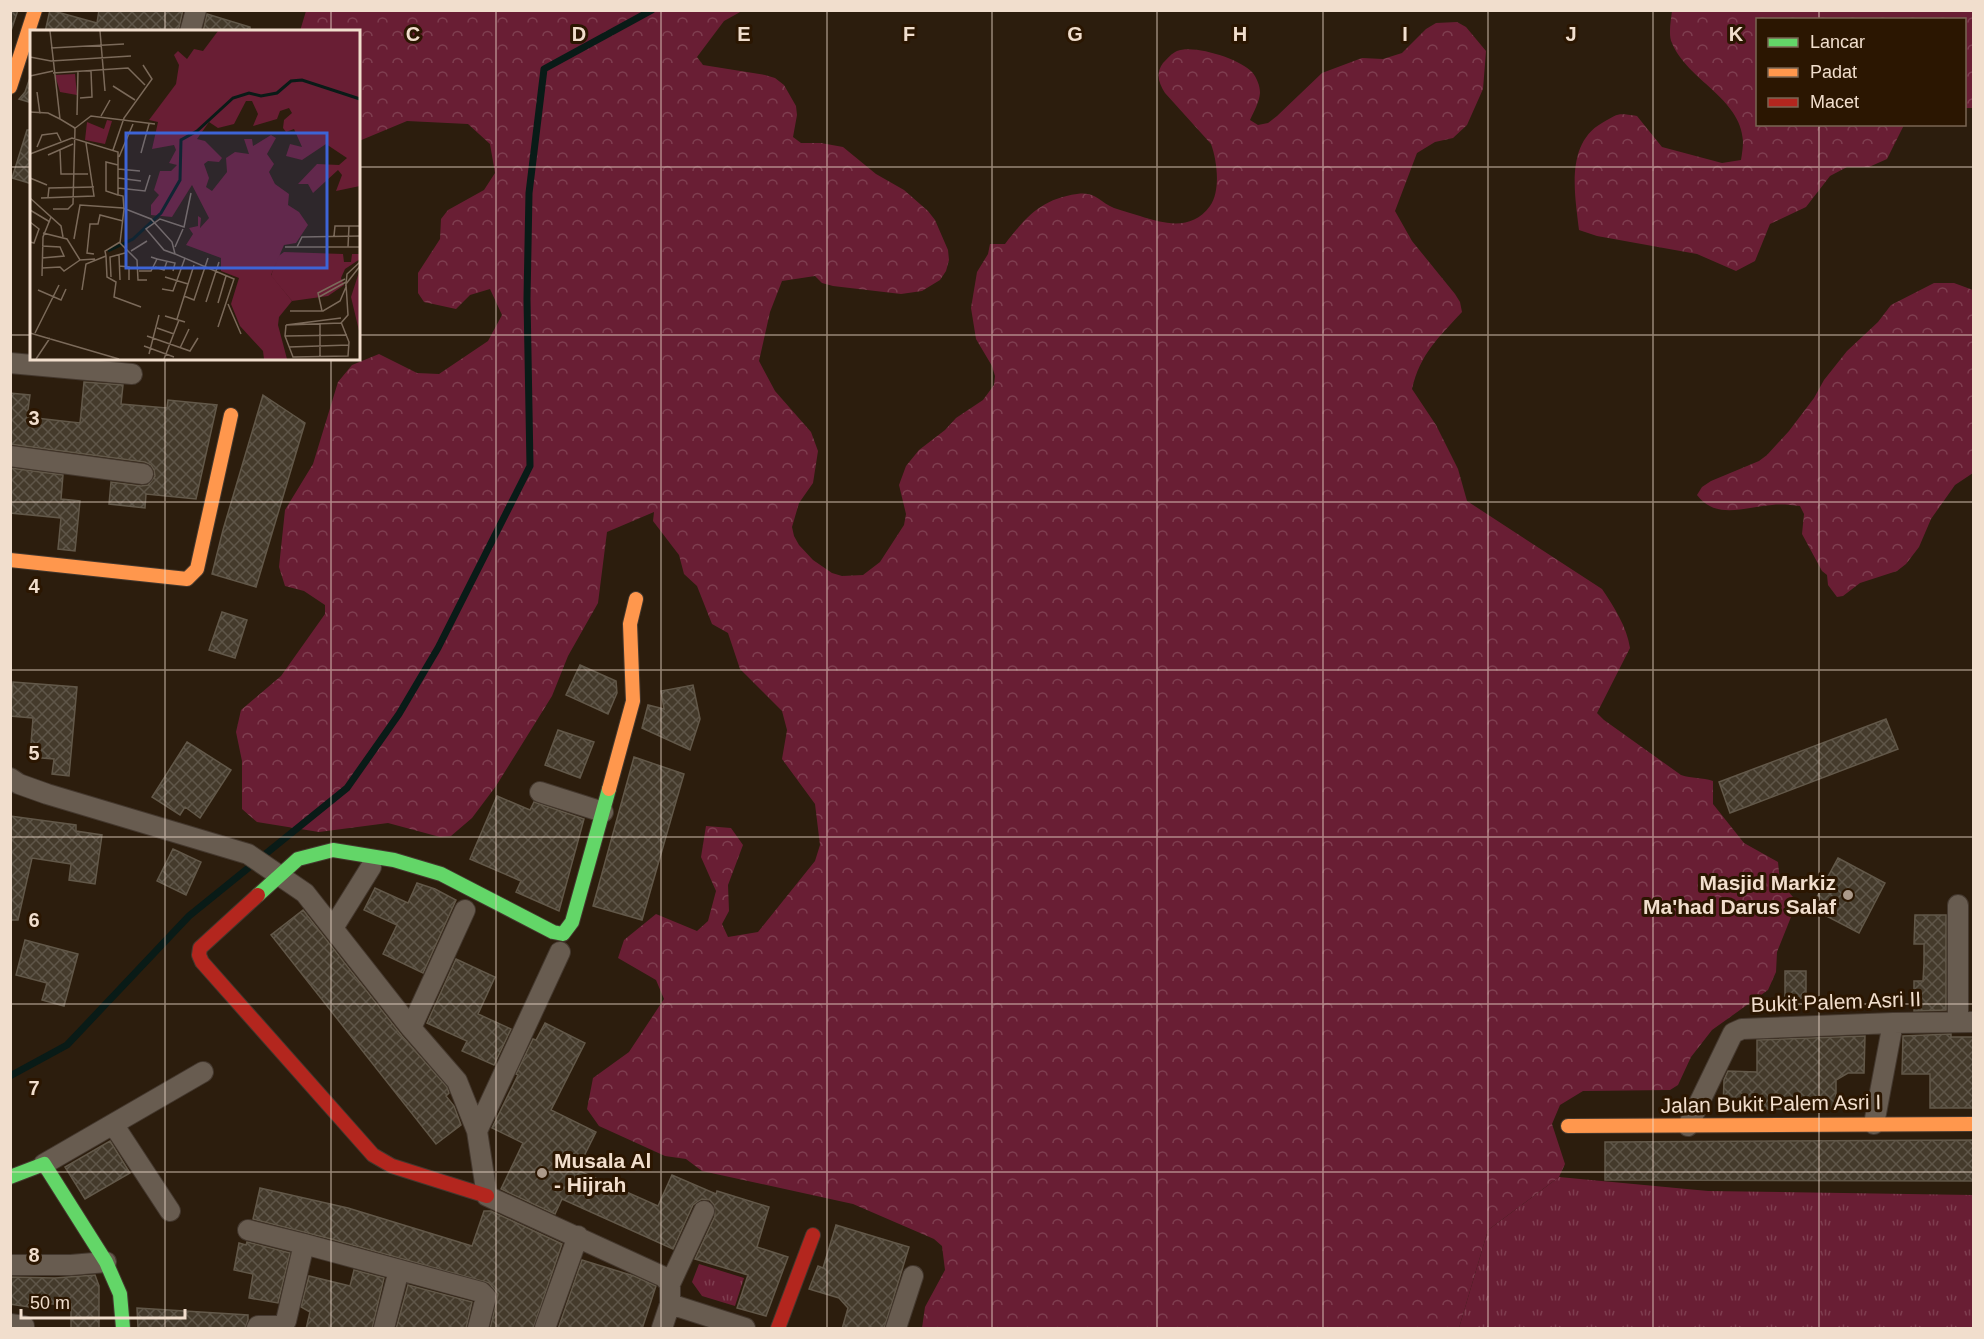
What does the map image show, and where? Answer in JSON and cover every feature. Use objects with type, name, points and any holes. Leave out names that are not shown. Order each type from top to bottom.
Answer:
[{"type":"street","points":[[10,87],[35,10]]},
{"type":"street","points":[[191,30],[196,10]]},
{"type":"street","points":[[10,363],[132,374]]},
{"type":"street","points":[[10,560],[187,579],[197,569],[231,415]]},
{"type":"street","points":[[10,456],[143,474]]},
{"type":"street","points":[[636,599],[630,624],[633,701],[572,922],[563,934],[553,932],[441,874],[394,860],[333,850],[264,865],[200,948],[199,955],[202,962],[373,1155],[392,1167],[487,1196],[663,1276],[670,1284]]},
{"type":"street","points":[[10,778],[19,784],[47,794],[264,865],[305,893],[411,1028],[457,1081],[477,1131],[487,1196]]},
{"type":"street","points":[[540,792],[603,812]]},
{"type":"street","points":[[333,928],[371,867]]},
{"type":"street","points":[[1958,904],[1966,1022]]},
{"type":"street","points":[[411,1028],[465,910]]},
{"type":"street","points":[[477,1131],[560,952]]},
{"type":"street","name":"Bukit Palem Asri II","points":[[1688,1126],[1733,1033],[1742,1029],[1966,1022]]},
{"type":"street","points":[[1874,1124],[1893,1023]]},
{"type":"street","points":[[10,1177],[44,1164],[203,1072]]},
{"type":"street","points":[[113,1124],[170,1210]]},
{"type":"street","name":"Jalan Bukit Palem Asri I","points":[[1568,1126],[1974,1124]]},
{"type":"street","points":[[44,1164],[106,1262],[120,1294],[123,1329]]},
{"type":"street","points":[[662,1329],[670,1304],[670,1284],[704,1211]]},
{"type":"street","points":[[248,1230],[481,1292],[486,1298],[478,1329]]},
{"type":"street","points":[[778,1329],[813,1235]]},
{"type":"street","points":[[545,1329],[578,1236]]},
{"type":"street","points":[[257,1329],[258,1326],[283,1327],[304,1244]]},
{"type":"street","points":[[10,1265],[71,1265],[106,1262]]},
{"type":"street","points":[[384,1329],[399,1270]]},
{"type":"street","points":[[896,1329],[913,1276]]},
{"type":"street","points":[[670,1304],[746,1329]]},
{"type":"street","points":[[10,1324],[24,1326],[24,1329]]},
{"type":"green space","points":[[306,11],[742,11],[724,21],[697,57],[703,65],[775,78],[784,85],[796,106],[797,115],[793,137],[801,143],[821,143],[843,147],[876,174],[904,190],[935,220],[948,250],[949,260],[946,271],[940,280],[922,291],[901,294],[833,286],[822,283],[815,276],[782,281],[770,312],[759,361],[775,391],[811,432],[818,451],[813,483],[799,503],[792,527],[794,536],[813,560],[832,573],[842,576],[863,575],[880,562],[904,525],[906,514],[899,485],[906,466],[919,450],[945,430],[956,418],[983,400],[994,385],[995,376],[992,366],[976,339],[971,308],[977,272],[988,254],[990,244],[1005,244],[1035,211],[1064,196],[1089,194],[1114,208],[1168,223],[1195,219],[1210,206],[1217,184],[1215,158],[1211,144],[1165,93],[1160,82],[1161,67],[1171,55],[1185,49],[1205,51],[1246,67],[1254,74],[1259,88],[1259,100],[1250,120],[1258,125],[1268,123],[1277,116],[1322,73],[1362,58],[1383,59],[1402,53],[1426,29],[1436,23],[1457,22],[1466,27],[1486,51],[1483,89],[1467,125],[1453,138],[1435,142],[1417,153],[1395,211],[1412,241],[1455,294],[1462,312],[1425,356],[1412,389],[1436,425],[1458,469],[1467,501],[1602,589],[1615,610],[1626,632],[1630,648],[1597,713],[1681,775],[1713,781],[1713,804],[1744,843],[1778,862],[1780,882],[1793,897],[1795,907],[1777,952],[1776,972],[1768,990],[1712,1030],[1691,1057],[1678,1085],[1670,1090],[1583,1091],[1560,1105],[1552,1124],[1565,1164],[1559,1177],[1488,1230],[1459,1328],[922,1328],[925,1307],[945,1270],[942,1246],[934,1239],[853,1204],[702,1171],[686,1159],[665,1156],[599,1126],[587,1109],[593,1078],[629,1052],[664,999],[656,980],[618,958],[624,940],[656,914],[697,931],[708,921],[716,891],[701,857],[706,826],[731,828],[743,845],[728,885],[729,911],[722,924],[728,937],[758,932],[815,861],[820,845],[815,804],[782,759],[787,730],[782,711],[740,669],[728,633],[712,624],[697,586],[684,574],[679,555],[653,521],[654,512],[607,532],[598,603],[568,656],[552,696],[496,786],[472,818],[451,836],[440,837],[388,823],[319,832],[257,822],[242,809],[242,761],[236,732],[241,710],[281,676],[325,614],[325,605],[304,591],[285,586],[279,567],[285,510],[313,464],[338,382],[352,365],[379,354],[417,373],[439,374],[488,341],[502,315],[490,289],[470,295],[456,309],[424,302],[418,293],[418,273],[440,239],[441,219],[448,210],[484,190],[495,173],[490,144],[468,124],[407,121],[360,141],[360,30],[300,30]]},
{"type":"green space","points":[[1672,11],[1973,11],[1973,108],[1966,108],[1966,18],[1756,18],[1756,126],[1904,126],[1887,159],[1869,167],[1847,167],[1830,176],[1806,207],[1770,224],[1755,261],[1736,271],[1697,254],[1597,236],[1579,230],[1575,186],[1577,157],[1590,132],[1615,116],[1622,114],[1637,116],[1662,147],[1722,163],[1741,160],[1743,141],[1740,126],[1733,113],[1679,56],[1672,43],[1670,32]]},
{"type":"green space","points":[[1934,283],[1954,283],[1973,290],[1973,473],[1955,485],[1931,519],[1919,547],[1906,564],[1897,571],[1860,583],[1843,596],[1837,597],[1828,585],[1827,575],[1822,571],[1802,534],[1804,514],[1800,506],[1775,505],[1722,510],[1704,503],[1697,495],[1702,487],[1711,481],[1759,461],[1767,455],[1789,431],[1847,351],[1878,322],[1891,305]]},
{"type":"green space","points":[[1559,1177],[1708,1191],[1973,1195],[1973,1328],[1459,1328],[1488,1230]]},
{"type":"green space","points":[[699,1264],[744,1278],[735,1306],[702,1296],[692,1282]]},
{"type":"building","points":[[10,10],[18,10],[10,34]]},
{"type":"building","points":[[50,10],[97,23],[99,10],[183,10],[178,30],[45,30]]},
{"type":"building","points":[[207,14],[250,27],[250,30],[203,30]]},
{"type":"building","points":[[30,78],[30,102],[19,99],[25,92]]},
{"type":"building","points":[[27,130],[30,130],[30,183],[12,178]]},
{"type":"building","points":[[84,382],[123,385],[121,404],[167,408],[168,400],[217,405],[196,499],[146,494],[145,508],[109,504],[111,482],[148,485],[155,476],[151,465],[145,462],[10,444],[10,393],[30,395],[27,417],[80,423]]},
{"type":"building","points":[[263,395],[305,423],[256,587],[212,574]]},
{"type":"building","points":[[10,468],[63,475],[61,499],[80,501],[75,551],[58,549],[61,518],[10,513]]},
{"type":"building","points":[[222,612],[247,620],[235,658],[209,650]]},
{"type":"building","points":[[580,665],[616,681],[617,693],[608,714],[566,695]]},
{"type":"building","points":[[13,682],[77,687],[69,776],[52,774],[54,759],[30,757],[33,718],[10,716]]},
{"type":"building","points":[[693,685],[700,719],[690,750],[642,728],[648,705],[664,709],[661,691]]},
{"type":"building","points":[[1886,719],[1898,749],[1730,813],[1719,782]]},
{"type":"building","points":[[558,730],[594,742],[580,778],[545,765]]},
{"type":"building","points":[[187,742],[231,770],[200,818],[185,807],[180,815],[152,797]]},
{"type":"building","points":[[634,757],[684,774],[642,920],[593,906]]},
{"type":"building","points":[[497,796],[530,810],[534,802],[584,819],[559,911],[516,892],[521,881],[470,859]]},
{"type":"building","points":[[10,816],[76,825],[76,831],[102,835],[95,884],[69,880],[71,864],[32,858],[18,920],[10,920]]},
{"type":"building","points":[[173,849],[201,862],[186,895],[157,881]]},
{"type":"building","name":"Masjid Markiz Ma'had Darus Salaf","points":[[1838,858],[1885,883],[1859,933],[1811,908]]},
{"type":"building","points":[[417,883],[456,900],[423,973],[383,954],[397,925],[364,910],[375,888],[408,903]]},
{"type":"building","points":[[303,910],[402,1036],[447,1087],[449,1093],[446,1096],[454,1106],[461,1125],[436,1144],[271,935]]},
{"type":"building","points":[[1915,915],[1946,915],[1946,1010],[1914,1011],[1914,981],[1923,981],[1924,963],[1924,944],[1914,944]]},
{"type":"building","points":[[25,940],[78,954],[64,1006],[42,1000],[47,983],[16,975]]},
{"type":"building","points":[[456,959],[495,977],[478,1014],[511,1029],[494,1065],[462,1051],[467,1041],[427,1023]]},
{"type":"building","points":[[1785,971],[1806,971],[1806,998],[1785,998]]},
{"type":"building","points":[[545,1023],[585,1043],[551,1110],[596,1132],[577,1170],[658,1206],[672,1175],[716,1194],[717,1191],[769,1207],[757,1247],[788,1257],[766,1316],[737,1308],[748,1275],[695,1259],[715,1216],[714,1205],[710,1200],[702,1199],[693,1205],[673,1249],[562,1199],[555,1214],[501,1189],[523,1143],[492,1128],[533,1039],[536,1040]]},
{"type":"building","points":[[1951,1034],[1951,1037],[1974,1037],[1974,1108],[1930,1108],[1930,1074],[1902,1074],[1903,1036]]},
{"type":"building","points":[[1865,1036],[1864,1073],[1848,1073],[1836,1080],[1836,1109],[1723,1109],[1724,1080],[1728,1071],[1757,1072],[1757,1040]]},
{"type":"building","points":[[1974,1140],[1974,1181],[1605,1180],[1605,1142]]},
{"type":"building","points":[[110,1141],[130,1173],[85,1199],[65,1167]]},
{"type":"building","points":[[260,1188],[348,1208],[472,1246],[484,1211],[491,1211],[562,1244],[533,1329],[490,1329],[498,1294],[489,1283],[253,1219]]},
{"type":"building","points":[[836,1225],[909,1247],[884,1329],[842,1329],[848,1308],[839,1298],[809,1289],[818,1266],[823,1268]]},
{"type":"building","points":[[247,1242],[290,1253],[278,1303],[249,1298],[253,1274],[234,1270],[239,1243],[246,1245]]},
{"type":"building","points":[[582,1260],[634,1276],[656,1286],[642,1329],[558,1329]]},
{"type":"building","points":[[354,1270],[384,1278],[372,1329],[306,1329],[310,1312],[301,1307],[309,1276],[350,1286]]},
{"type":"building","points":[[95,1275],[99,1286],[99,1329],[71,1329],[71,1304],[30,1304],[29,1307],[10,1304],[10,1277],[55,1278]]},
{"type":"building","points":[[408,1285],[472,1302],[466,1329],[396,1329]]},
{"type":"building","points":[[137,1308],[248,1315],[248,1320],[245,1329],[138,1329]]},
{"type":"waterway","points":[[10,1076],[67,1045],[189,916],[347,788],[399,714],[438,648],[530,466],[527,299],[529,193],[544,69],[652,10]]},
{"type":"traffic: fast","points":[[258,895],[298,859],[333,850],[394,860],[441,874],[553,932],[563,934],[572,922],[609,789]]},
{"type":"traffic: fast","points":[[10,1177],[44,1164],[106,1262],[120,1294],[123,1328]]},
{"type":"traffic: slow","points":[[10,87],[35,10]]},
{"type":"traffic: slow","points":[[10,560],[187,579],[197,569],[231,415]]},
{"type":"traffic: slow","points":[[609,789],[633,701],[630,624],[636,599]]},
{"type":"traffic: slow","points":[[1568,1126],[1974,1124]]},
{"type":"traffic: jam","points":[[258,895],[200,948],[199,955],[202,962],[373,1155],[392,1166],[487,1196]]},
{"type":"traffic: jam","points":[[778,1328],[813,1235]]},
{"type":"place","name":"Masjid Markiz Ma'had Darus Salaf","points":[[1848,895]]},
{"type":"place","name":"Musala Al - Hijrah","points":[[542,1173]]}]
